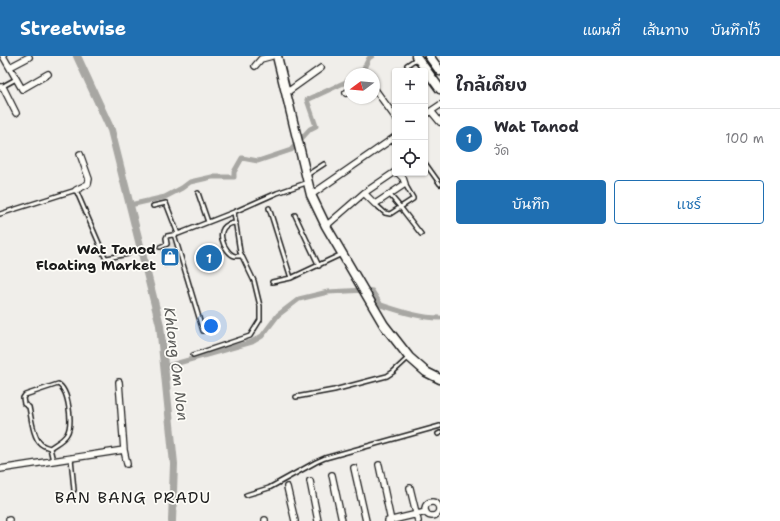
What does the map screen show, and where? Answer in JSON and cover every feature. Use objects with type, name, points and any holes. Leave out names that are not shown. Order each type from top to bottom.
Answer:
[{"type":"street","points":[[2,56],[22,89],[48,74]]},
{"type":"street","points":[[429,56],[440,71]]},
{"type":"street","points":[[10,67],[29,57]]},
{"type":"street","points":[[255,66],[261,59],[277,57],[307,179],[312,195],[326,226],[384,325],[409,357],[426,372],[440,379]]},
{"type":"street","points":[[417,57],[440,89]]},
{"type":"street","points":[[286,93],[321,68]]},
{"type":"street","points":[[3,86],[16,113]]},
{"type":"street","points":[[380,96],[392,113]]},
{"type":"street","points":[[428,113],[440,105]]},
{"type":"street","points":[[431,111],[440,122]]},
{"type":"street","points":[[312,195],[392,139]]},
{"type":"street","points":[[76,190],[88,184],[89,179],[80,154]]},
{"type":"street","points":[[326,226],[364,193],[392,175]]},
{"type":"street","points":[[364,193],[375,204],[405,184],[400,176]]},
{"type":"street","points":[[119,382],[124,450],[127,464]]},
{"type":"street","points":[[0,469],[124,450]]},
{"type":"street","points":[[378,465],[390,521],[426,512],[429,515],[434,516],[438,513],[439,508],[436,504],[430,503],[426,508],[426,512]]},
{"type":"street","points":[[354,468],[366,521]]},
{"type":"street","points":[[332,475],[342,521]]},
{"type":"street","points":[[310,481],[318,521]]},
{"type":"street","points":[[287,487],[295,521]]},
{"type":"street","points":[[410,488],[418,521]]},
{"type":"lane","points":[[410,68],[407,65],[417,57]]},
{"type":"lane","points":[[3,86],[16,79]]},
{"type":"lane","points":[[160,247],[167,244],[166,237],[178,234],[234,212],[277,193],[307,179],[324,164]]},
{"type":"lane","points":[[428,167],[440,184]]},
{"type":"lane","points":[[375,204],[387,214],[402,208],[413,199],[405,184]]},
{"type":"lane","points":[[0,214],[76,190],[105,257],[107,258],[128,254]]},
{"type":"lane","points":[[198,193],[208,222]]},
{"type":"lane","points":[[389,194],[402,208],[421,234]]},
{"type":"lane","points":[[153,206],[166,203],[178,234]]},
{"type":"lane","points":[[269,208],[291,278]]},
{"type":"lane","points":[[193,355],[250,336],[260,320],[260,306],[254,281],[247,264],[241,256],[234,212]]},
{"type":"lane","points":[[295,215],[318,266]]},
{"type":"lane","points":[[236,223],[227,224],[223,228],[221,235],[227,251],[235,256],[241,256]]},
{"type":"lane","points":[[174,234],[203,332]]},
{"type":"lane","points":[[272,282],[291,278],[342,254]]},
{"type":"lane","points":[[296,397],[334,390],[386,376],[393,372],[409,357]]},
{"type":"lane","points":[[58,384],[63,389],[70,408],[69,428],[68,433],[50,448],[38,441],[34,433],[29,407],[24,404],[23,398],[25,395],[58,384]]},
{"type":"lane","points":[[246,495],[269,488],[326,458],[440,426]]},
{"type":"lane","points":[[50,448],[53,461]]},
{"type":"lane","points":[[71,458],[74,490]]},
{"type":"path","points":[[128,254],[160,247]]},
{"type":"shaded area","name":"Wat Tanod Floating Market","points":[[174,241],[181,264],[164,269],[160,250],[167,248],[166,243]]},
{"type":"waterway","name":"Khlong Om Non","points":[[77,56],[111,130],[160,325],[174,464],[172,521]]},
{"type":"waterway","points":[[364,68],[369,58],[372,56]]},
{"type":"waterway","points":[[130,205],[165,197],[190,182],[212,177],[234,177],[234,172],[242,158],[258,161],[291,150],[310,129],[316,126],[307,100],[344,83]]},
{"type":"waterway","points":[[164,367],[252,342],[262,336],[278,315],[299,299],[328,292],[372,291],[381,305],[403,312],[440,318]]},
{"type":"place","name":"Wat Tanod Floating Market","points":[[170,257]]},
{"type":"place","name":"Wat Tanod","points":[[209,258]]},
{"type":"district","name":"BAN BANG PRADU","points":[[133,497]]}]
